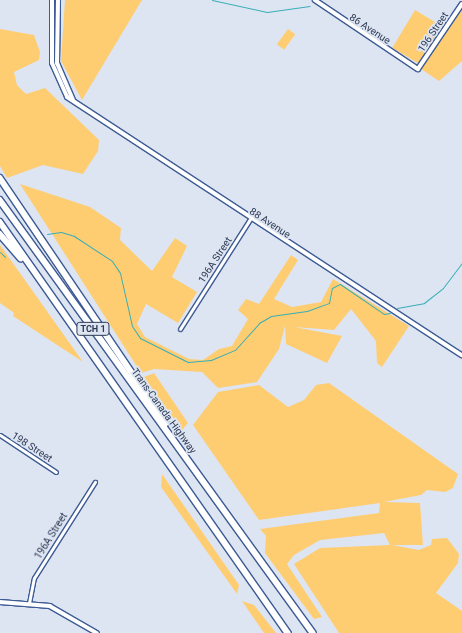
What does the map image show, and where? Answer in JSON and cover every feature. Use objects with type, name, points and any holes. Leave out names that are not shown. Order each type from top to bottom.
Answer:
[{"type":"highway","points":[[0,178],[187,458]]},
{"type":"highway","name":"Trans-Canada Highway","points":[[0,200],[314,633]]},
{"type":"highway","name":"TCH 1","points":[[0,222],[288,633]]},
{"type":"highway","points":[[0,234],[56,304]]},
{"type":"main road","points":[[52,0],[54,73],[73,100]]},
{"type":"main road","points":[[58,0],[57,63],[73,100]]},
{"type":"main road","name":"88 Avenue","points":[[73,100],[250,219],[462,355]]},
{"type":"street","name":"86 Avenue","points":[[315,0],[418,69]]},
{"type":"street","name":"196 Street","points":[[418,69],[462,4]]},
{"type":"street","name":"196A Street","points":[[180,329],[250,219]]},
{"type":"street","name":"198 Street","points":[[0,435],[56,472]]},
{"type":"street","name":"196A Street","points":[[30,603],[34,578],[95,482]]},
{"type":"street","points":[[0,602],[30,603],[62,611],[98,633]]},
{"type":"shaded area","points":[[65,0],[142,0],[82,100],[61,61]]},
{"type":"shaded area","points":[[462,9],[462,61],[439,81],[421,69]]},
{"type":"shaded area","points":[[415,10],[442,26],[419,64],[392,48]]},
{"type":"shaded area","points":[[0,29],[34,35],[40,52],[39,60],[14,72],[17,85],[26,94],[45,88],[99,140],[98,151],[83,174],[43,165],[7,178],[0,166]]},
{"type":"shaded area","points":[[288,29],[295,34],[284,50],[277,44]]},
{"type":"shaded area","points":[[20,184],[90,207],[121,228],[120,240],[152,271],[175,238],[187,246],[172,277],[197,292],[178,323],[146,304],[137,324],[145,337],[189,359],[203,360],[219,349],[232,346],[248,319],[238,310],[246,299],[259,304],[291,255],[298,260],[274,299],[292,307],[321,302],[333,279],[409,326],[382,367],[377,363],[376,341],[351,309],[334,330],[294,327],[342,336],[327,363],[286,344],[285,326],[279,349],[257,382],[218,388],[202,372],[154,369],[141,373]]},
{"type":"shaded area","points":[[0,245],[83,362],[13,316],[14,313],[0,303]]},
{"type":"shaded area","points":[[154,373],[188,423],[182,430],[144,377]]},
{"type":"shaded area","points":[[329,383],[458,474],[453,488],[445,492],[427,490],[421,495],[384,502],[420,503],[423,545],[392,545],[419,550],[431,545],[432,539],[447,538],[459,554],[458,563],[436,593],[462,611],[462,633],[339,633],[294,564],[320,548],[390,545],[384,533],[320,540],[294,555],[287,564],[322,617],[314,619],[265,553],[266,536],[260,529],[379,513],[380,503],[259,520],[193,425],[218,392],[259,385],[288,407],[304,400],[316,385]]},
{"type":"shaded area","points":[[162,474],[239,585],[237,594],[161,487]]},
{"type":"shaded area","points":[[242,601],[254,605],[276,633],[264,633]]},
{"type":"waterway","points":[[212,0],[267,12],[310,6]]},
{"type":"waterway","points":[[47,234],[61,232],[74,236],[112,261],[120,273],[132,326],[140,338],[188,362],[211,360],[235,350],[259,323],[271,316],[307,311],[329,303],[332,288],[340,284],[384,314],[390,313]]},
{"type":"waterway","points":[[0,252],[5,257]]},
{"type":"waterway","points":[[397,308],[424,303],[443,288],[462,263]]}]
